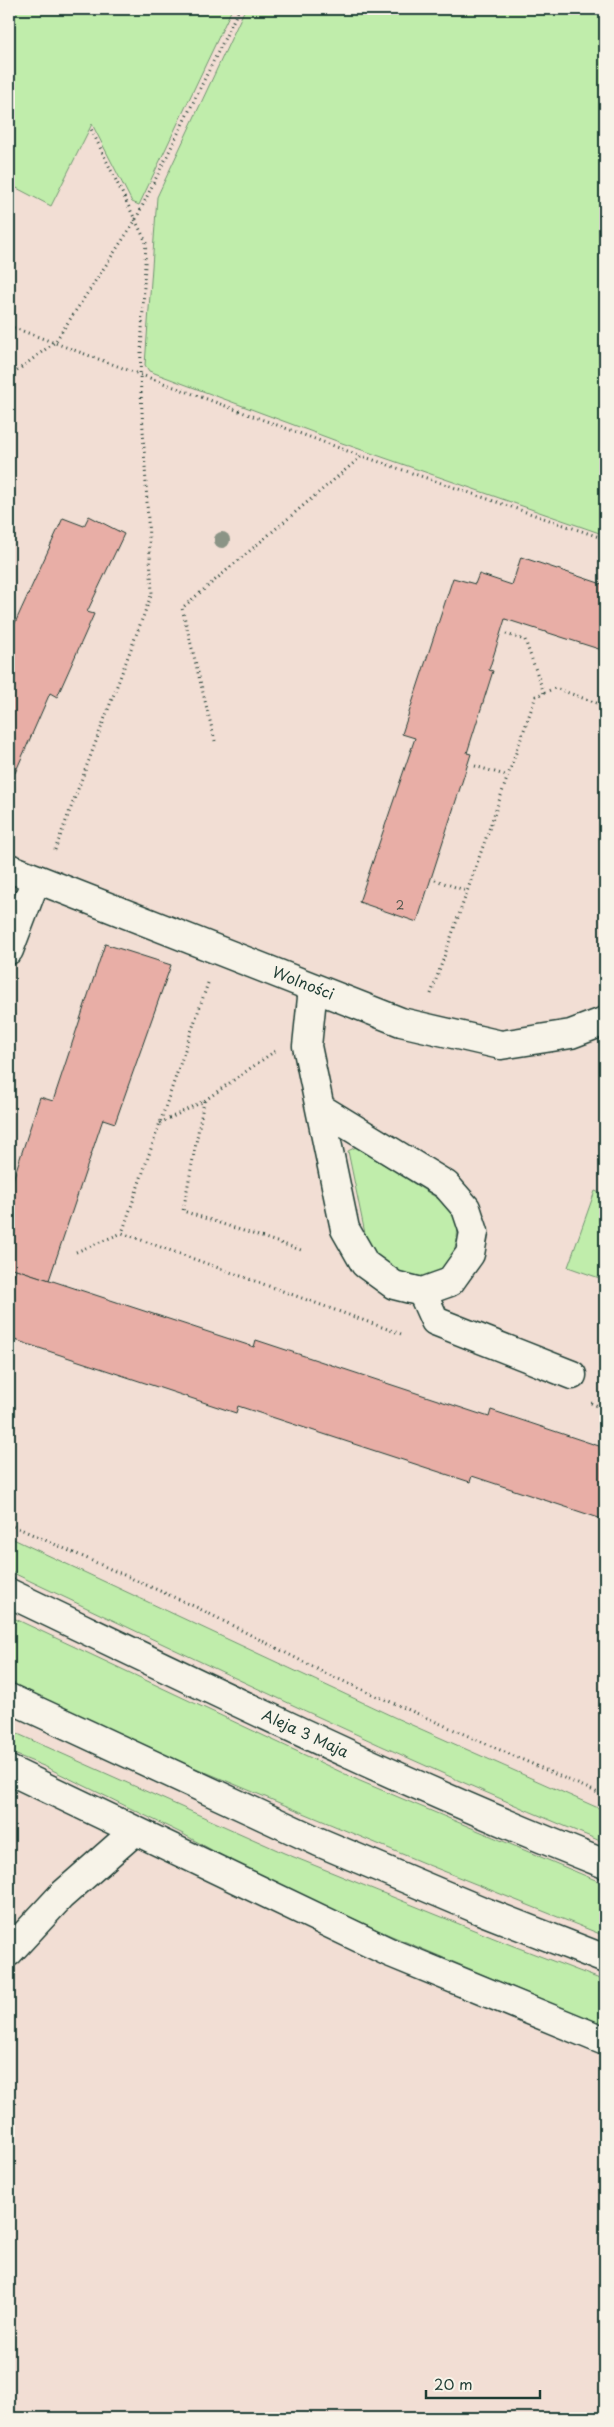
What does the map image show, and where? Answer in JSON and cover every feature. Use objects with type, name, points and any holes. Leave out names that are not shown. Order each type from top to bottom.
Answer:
[{"type":"street","name":"Wolności","points":[[9,868],[401,1022],[501,1046],[571,1034],[605,1021]]},
{"type":"street","points":[[9,950],[36,879]]},
{"type":"street","points":[[313,988],[307,1046],[345,1229],[365,1264],[394,1285],[422,1292],[450,1282],[470,1254],[474,1232],[466,1208],[446,1185],[320,1108]]},
{"type":"street","points":[[422,1292],[435,1321],[572,1376]]},
{"type":"street","name":"Aleja 3 Maja","points":[[9,1594],[363,1762],[529,1834],[605,1864]]},
{"type":"street","points":[[9,1698],[319,1842],[480,1910],[605,1959]]},
{"type":"street","points":[[9,1770],[391,1953],[605,2041]]},
{"type":"street","points":[[9,1952],[61,1896],[135,1831]]},
{"type":"path","points":[[9,377],[55,342],[135,221],[148,200],[240,9]]},
{"type":"path","points":[[54,853],[152,593],[140,376],[146,242],[90,127]]},
{"type":"path","points":[[9,326],[140,376],[362,456],[605,539]]},
{"type":"path","points":[[216,741],[182,608],[362,456]]},
{"type":"path","points":[[506,634],[524,640],[544,693]]},
{"type":"path","points":[[430,997],[536,696],[555,688],[605,706]]},
{"type":"path","points":[[475,766],[508,776]]},
{"type":"path","points":[[435,880],[467,892]]},
{"type":"path","points":[[122,1233],[210,975]]},
{"type":"path","points":[[160,1123],[204,1101],[275,1051],[307,1046]]},
{"type":"path","points":[[204,1101],[183,1210],[301,1250]]},
{"type":"path","points":[[76,1252],[122,1233],[410,1338]]},
{"type":"path","points":[[587,1402],[605,1408]]},
{"type":"path","points":[[9,1524],[196,1607],[327,1674],[605,1796]]},
{"type":"green space","points":[[9,9],[232,9],[139,205],[132,202],[92,124],[51,206],[9,184]]},
{"type":"green space","points":[[245,9],[605,9],[605,535],[342,443],[149,371],[145,365],[157,197]]},
{"type":"green space","points":[[356,1147],[448,1205],[458,1221],[457,1240],[452,1258],[441,1271],[424,1280],[394,1275],[368,1248],[348,1151]]},
{"type":"green space","points":[[595,1191],[605,1195],[605,1280],[568,1267]]},
{"type":"green space","points":[[9,1537],[396,1718],[605,1811],[605,1843],[454,1779],[9,1571]]},
{"type":"green space","points":[[9,1616],[360,1781],[605,1884],[605,1936],[186,1764],[9,1683]]},
{"type":"green space","points":[[9,1730],[284,1853],[605,1981],[605,2026],[380,1931],[244,1868],[183,1834],[46,1767],[9,1752]]},
{"type":"building","points":[[89,516],[124,534],[87,612],[94,614],[57,697],[50,693],[15,773],[9,770],[9,636],[63,518],[84,526]]},
{"type":"building","points":[[521,557],[605,585],[605,651],[505,619],[489,670],[493,671],[467,753],[471,754],[417,922],[359,902],[415,738],[402,734],[453,578],[475,584],[479,574],[512,585]]},
{"type":"building","points":[[105,944],[171,965],[115,1123],[103,1119],[49,1280],[9,1267],[9,1192],[40,1097],[53,1101]]},
{"type":"building","points":[[16,1269],[254,1347],[256,1340],[489,1417],[491,1410],[605,1448],[605,1520],[472,1476],[470,1482],[238,1406],[236,1413],[9,1338],[9,1291]]}]
